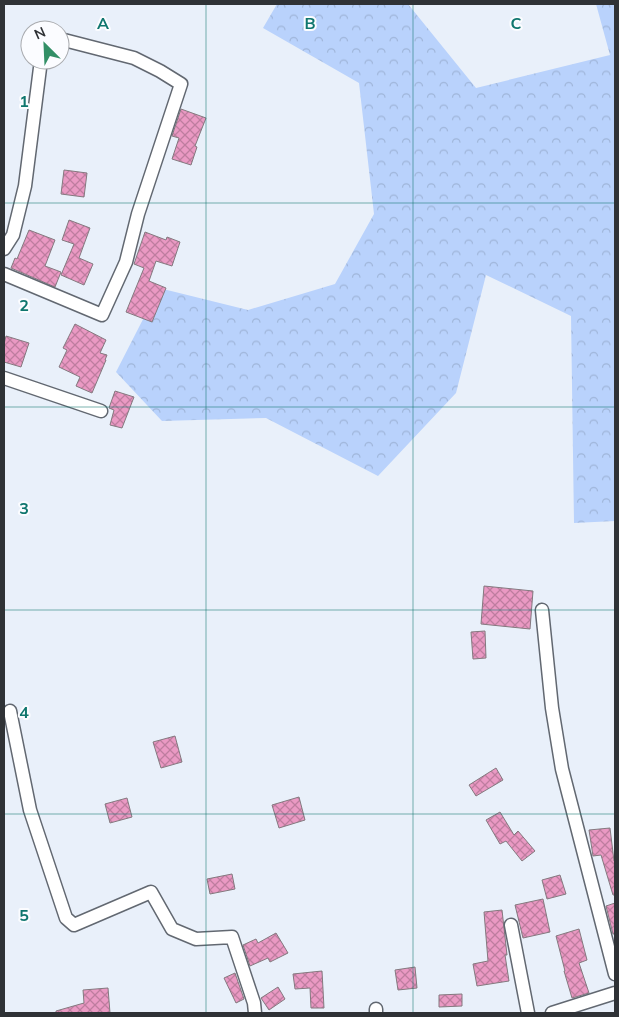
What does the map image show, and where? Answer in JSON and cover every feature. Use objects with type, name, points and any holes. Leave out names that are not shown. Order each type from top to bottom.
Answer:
[{"type":"street","points":[[4,274],[102,315],[126,262],[138,214],[180,84],[160,70],[134,58],[70,42]]},
{"type":"street","points":[[4,249],[13,235],[25,186],[39,70]]},
{"type":"street","points":[[4,378],[101,410]]},
{"type":"street","points":[[542,610],[552,708],[562,769],[615,974]]},
{"type":"street","points":[[10,711],[30,810],[66,918],[74,925],[151,892],[172,929],[196,939],[232,936],[254,1003],[255,1013]]},
{"type":"street","points":[[511,925],[528,1013]]},
{"type":"street","points":[[552,1013],[615,993]]},
{"type":"green space","points":[[277,4],[408,4],[476,88],[610,55],[596,4],[615,4],[615,521],[574,523],[571,316],[486,275],[456,393],[378,476],[266,418],[162,421],[116,372],[159,288],[248,310],[335,284],[374,214],[359,83],[263,28]]},
{"type":"building","points":[[181,109],[206,118],[195,146],[197,147],[191,165],[172,159],[179,138],[172,136]]},
{"type":"building","points":[[64,170],[87,173],[84,197],[61,194]]},
{"type":"building","points":[[69,220],[90,228],[79,258],[93,264],[84,285],[61,275],[74,244],[62,240]]},
{"type":"building","points":[[29,230],[55,240],[45,266],[61,272],[55,287],[11,268],[15,258],[17,259]]},
{"type":"building","points":[[145,232],[166,240],[167,237],[180,242],[172,266],[156,261],[149,281],[166,288],[152,322],[126,312],[144,268],[134,264]]},
{"type":"building","points":[[75,324],[106,340],[100,353],[107,355],[106,360],[92,393],[76,386],[80,377],[59,367],[67,350],[63,348]]},
{"type":"building","points":[[6,336],[29,343],[21,367],[4,362]]},
{"type":"building","points":[[115,391],[134,397],[122,428],[110,425],[114,410],[109,408]]},
{"type":"building","points":[[484,586],[533,591],[530,629],[481,624]]},
{"type":"building","points":[[485,631],[486,658],[473,659],[471,632]]},
{"type":"building","points":[[175,736],[182,762],[161,768],[153,742]]},
{"type":"building","points":[[496,768],[503,780],[476,796],[469,785]]},
{"type":"building","points":[[299,797],[305,820],[279,828],[272,805]]},
{"type":"building","points":[[127,798],[132,817],[110,823],[105,804]]},
{"type":"building","points":[[500,812],[514,835],[518,831],[535,851],[522,861],[506,841],[500,844],[486,820]]},
{"type":"building","points":[[610,828],[615,860],[615,895],[613,895],[601,855],[593,856],[589,830]]},
{"type":"building","points":[[232,874],[235,889],[210,894],[207,879]]},
{"type":"building","points":[[560,875],[566,894],[547,899],[542,880]]},
{"type":"building","points":[[543,899],[550,932],[523,938],[515,905]]},
{"type":"building","points":[[615,903],[615,934],[613,934],[606,906]]},
{"type":"building","points":[[502,910],[509,981],[477,986],[473,964],[488,961],[484,912]]},
{"type":"building","points":[[579,929],[587,960],[579,963],[589,993],[572,998],[556,936]]},
{"type":"building","points":[[276,933],[288,953],[270,962],[268,958],[250,966],[243,945],[256,939],[258,943]]},
{"type":"building","points":[[415,967],[417,988],[398,990],[395,970]]},
{"type":"building","points":[[322,971],[324,1008],[311,1008],[310,988],[295,989],[293,974]]},
{"type":"building","points":[[235,973],[244,999],[236,1003],[224,978]]},
{"type":"building","points":[[278,987],[285,999],[269,1010],[261,998]]},
{"type":"building","points":[[108,988],[110,1013],[56,1013],[56,1011],[84,1003],[83,990]]},
{"type":"building","points":[[462,994],[462,1006],[439,1007],[439,995]]}]
